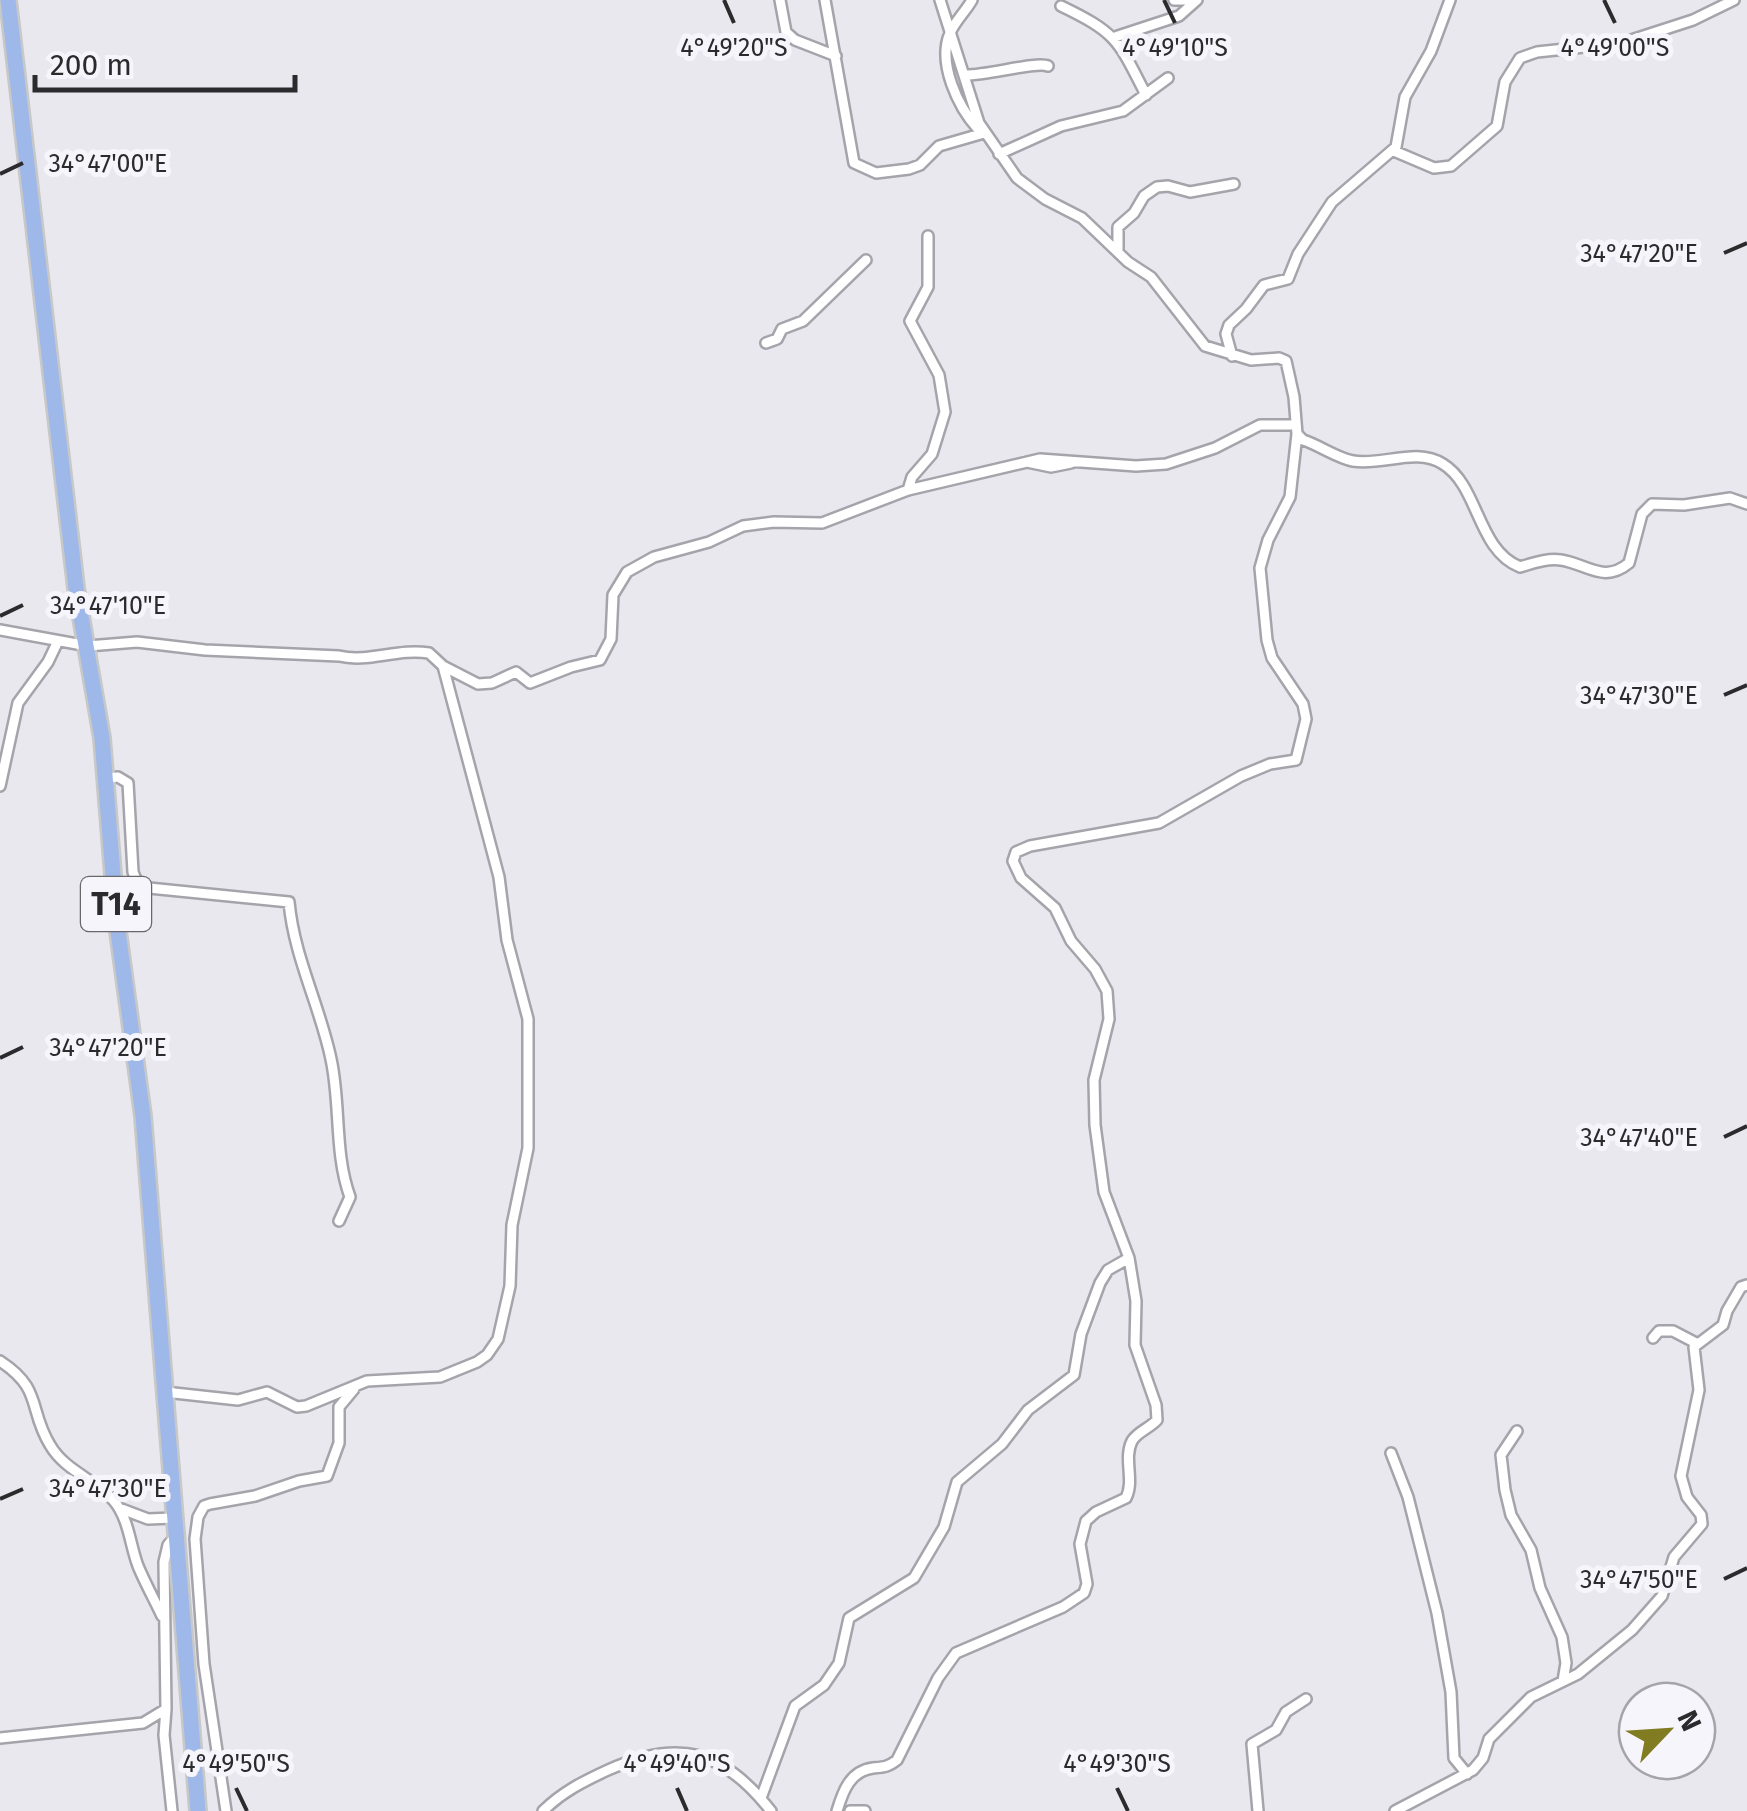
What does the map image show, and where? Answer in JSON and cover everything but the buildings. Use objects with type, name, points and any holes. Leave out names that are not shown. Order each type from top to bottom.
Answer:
[{"type":"highway","name":"T14","points":[[8,0],[69,528],[105,778],[117,924],[146,1152],[198,1811]]},
{"type":"street","points":[[780,0],[782,26],[788,35],[836,56]]},
{"type":"street","points":[[825,0],[854,163],[876,173],[909,169],[920,165],[939,146],[984,134]]},
{"type":"street","points":[[940,0],[984,134]]},
{"type":"street","points":[[836,1811],[850,1779],[897,1760],[943,1668],[956,1653],[1064,1607],[1086,1589],[1080,1544],[1086,1522],[1096,1512],[1126,1498],[1130,1488],[1130,1446],[1157,1420],[1156,1405],[1135,1344],[1136,1301],[1129,1258],[1107,1204],[1095,1125],[1094,1080],[1109,1019],[1106,991],[1068,936],[1055,908],[1021,878],[1014,866],[1014,856],[1022,849],[1052,841],[1159,824],[1241,776],[1270,764],[1296,760],[1306,719],[1303,704],[1272,658],[1266,640],[1260,568],[1268,540],[1290,498],[1296,430],[1286,361],[1251,360],[1210,350],[1199,342],[1154,280],[1092,226],[1016,178],[957,98],[947,58],[952,30],[972,0]]},
{"type":"street","points":[[1174,0],[1188,0]]},
{"type":"street","points":[[1114,37],[1179,16],[1197,0]]},
{"type":"street","points":[[1232,356],[1226,334],[1229,325],[1246,310],[1261,288],[1288,278],[1298,254],[1332,202],[1394,151],[1400,138],[1405,97],[1450,0]]},
{"type":"street","points":[[1394,151],[1434,168],[1452,166],[1497,126],[1505,82],[1520,58],[1536,52],[1622,44],[1693,20],[1734,0]]},
{"type":"street","points":[[1060,6],[1114,37],[1146,95]]},
{"type":"street","points":[[964,75],[995,74],[1038,62],[1048,66]]},
{"type":"street","points":[[999,154],[1071,123],[1122,111],[1168,78]]},
{"type":"street","points":[[1118,252],[1116,231],[1154,188],[1166,185],[1190,192],[1234,184]]},
{"type":"street","points":[[1092,226],[1116,231]]},
{"type":"street","points":[[908,490],[912,477],[932,454],[944,415],[940,379],[910,321],[928,288],[928,236]]},
{"type":"street","points":[[766,343],[777,339],[782,329],[803,322],[866,260]]},
{"type":"street","points":[[443,666],[467,680],[486,685],[510,672],[530,683],[600,660],[609,648],[613,595],[619,581],[636,565],[757,522],[822,523],[908,490],[1020,462],[1050,458],[1136,466],[1166,464],[1214,448],[1260,425],[1296,430],[1349,460],[1418,457],[1442,464],[1457,479],[1500,554],[1520,566],[1565,560],[1600,574],[1611,573],[1629,563],[1639,522],[1652,504],[1684,505],[1730,498],[1747,504]]},
{"type":"street","points":[[0,630],[88,646],[137,642],[205,650],[339,656],[358,661],[379,654],[420,652],[437,658],[443,666],[495,860],[507,940],[526,1003],[527,1156],[512,1225],[510,1286],[495,1346],[466,1368],[440,1378],[374,1380],[306,1406],[266,1392],[238,1400],[165,1392]]},
{"type":"street","points":[[0,786],[18,703],[58,641]]},
{"type":"street","points":[[105,778],[118,777],[128,783],[132,872],[139,887],[289,902],[293,934],[332,1064],[340,1168],[350,1198],[339,1220]]},
{"type":"street","points":[[761,1798],[795,1706],[824,1685],[839,1663],[849,1618],[914,1578],[940,1536],[956,1482],[1002,1444],[1028,1410],[1074,1375],[1078,1342],[1100,1283],[1108,1270],[1129,1258]]},
{"type":"street","points":[[1395,1811],[1467,1774],[1483,1758],[1489,1740],[1513,1714],[1538,1692],[1578,1674],[1626,1636],[1655,1606],[1665,1590],[1674,1557],[1702,1524],[1681,1476],[1699,1390],[1696,1343],[1723,1325],[1727,1311],[1747,1285]]},
{"type":"street","points":[[1653,1338],[1659,1331],[1668,1330],[1696,1343]]},
{"type":"street","points":[[0,1361],[18,1374],[32,1392],[44,1435],[56,1455],[110,1497],[118,1508],[137,1564],[164,1620]]},
{"type":"street","points":[[226,1811],[201,1634],[195,1539],[198,1517],[210,1504],[327,1476],[339,1443],[339,1407],[355,1386]]},
{"type":"street","points":[[1517,1430],[1502,1449],[1505,1490],[1511,1515],[1531,1550],[1540,1588],[1565,1647],[1563,1681]]},
{"type":"street","points":[[1390,1453],[1408,1498],[1437,1613],[1451,1692],[1454,1758],[1467,1774]]},
{"type":"street","points":[[118,1508],[148,1519],[174,1518]]},
{"type":"street","points":[[172,1811],[164,1735],[164,1562],[168,1545],[175,1537]]},
{"type":"street","points":[[1258,1811],[1252,1744],[1276,1730],[1286,1712],[1306,1699]]},
{"type":"street","points":[[143,1723],[166,1709]]},
{"type":"street","points":[[0,1738],[143,1723],[164,1735]]},
{"type":"street","points":[[543,1811],[574,1786],[616,1766],[645,1755],[678,1752],[693,1753],[726,1766],[771,1811]]},
{"type":"street","points":[[850,1811],[865,1811]]}]
